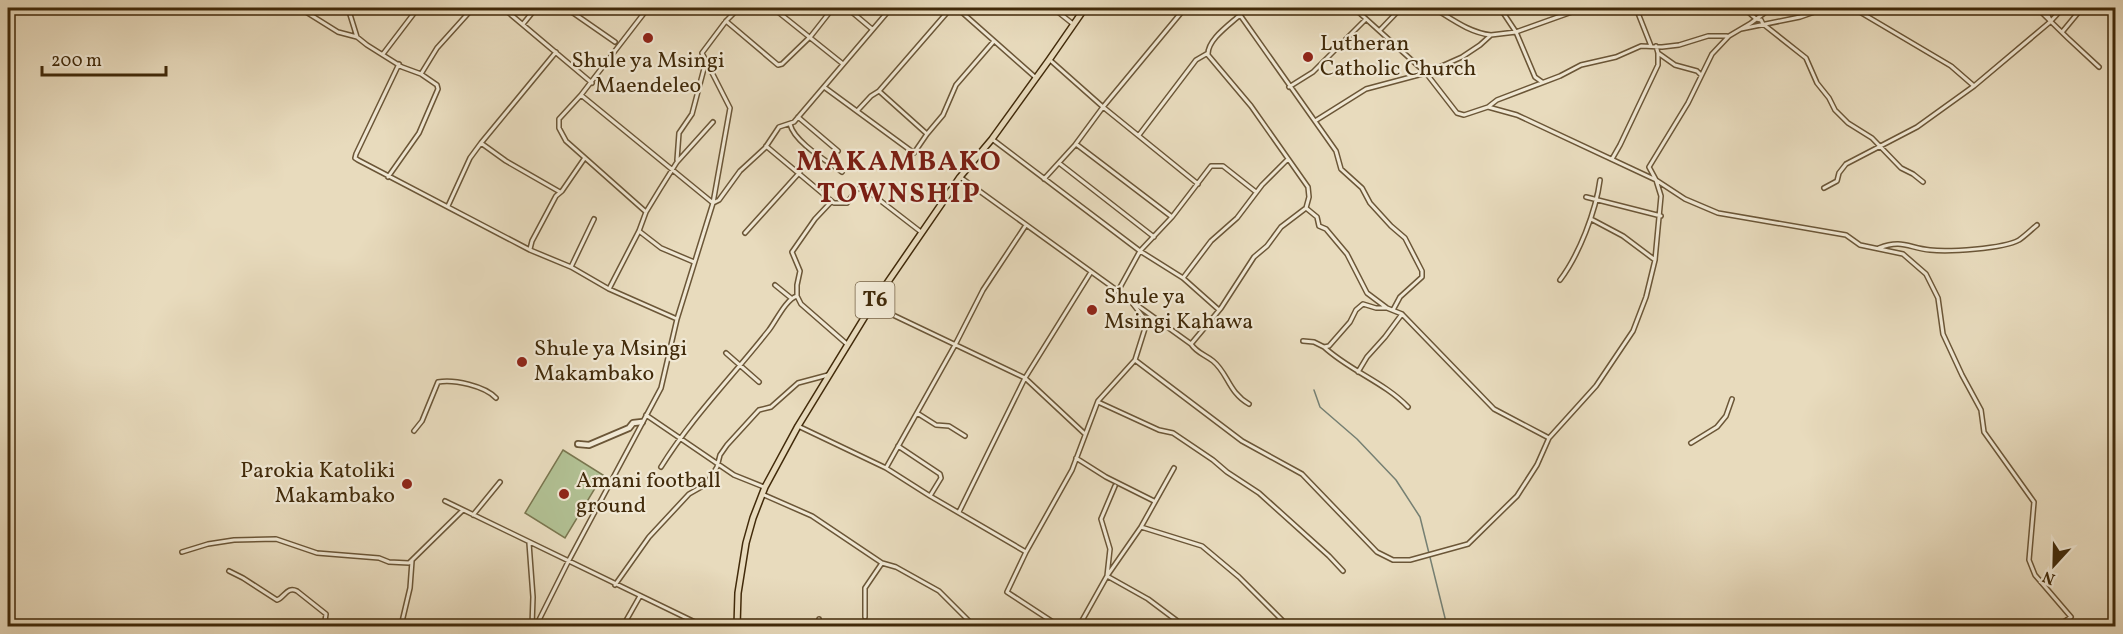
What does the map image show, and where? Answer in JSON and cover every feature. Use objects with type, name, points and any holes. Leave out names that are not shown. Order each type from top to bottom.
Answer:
[{"type":"highway","name":"T6","points":[[737,627],[738,593],[746,543],[765,487],[798,426],[872,305],[960,177],[992,139],[1084,8]]},
{"type":"street","points":[[348,8],[357,37]]},
{"type":"street","points":[[383,54],[418,8]]},
{"type":"street","points":[[421,74],[437,48],[473,8]]},
{"type":"street","points":[[503,8],[592,83]]},
{"type":"street","points":[[523,24],[536,8]]},
{"type":"street","points":[[566,8],[615,42]]},
{"type":"street","points":[[646,212],[566,141],[559,128],[559,119],[592,83],[648,8]]},
{"type":"street","points":[[534,627],[661,388],[677,319],[713,203],[730,108],[702,53],[739,8]]},
{"type":"street","points":[[773,8],[811,36],[843,64]]},
{"type":"street","points":[[726,21],[778,65],[782,64],[811,36],[833,8]]},
{"type":"street","points":[[847,8],[872,29]]},
{"type":"street","points":[[713,203],[719,200],[740,171],[766,146],[780,127],[790,124],[798,117],[891,8]]},
{"type":"street","points":[[858,110],[879,91],[951,8]]},
{"type":"street","points":[[957,8],[1035,76]]},
{"type":"street","points":[[1053,8],[1073,24]]},
{"type":"street","points":[[1044,179],[1076,144],[1103,107],[1185,8]]},
{"type":"street","points":[[1232,8],[1240,15],[1336,151],[1341,169],[1362,188],[1370,203],[1405,238],[1422,271],[1422,277],[1400,297],[1392,310]]},
{"type":"street","points":[[1354,8],[1426,73],[1457,113],[1464,115],[1488,107],[1497,100],[1581,65],[1616,57],[1641,46],[1679,45],[1708,36],[1729,36]]},
{"type":"street","points":[[1380,31],[1401,8]]},
{"type":"street","points":[[1500,8],[1515,32],[1535,77],[1542,82]]},
{"type":"street","points":[[1566,8],[1568,12]]},
{"type":"street","points":[[1440,12],[1468,28],[1491,35],[1515,32],[1583,8]]},
{"type":"street","points":[[1636,8],[1651,46]]},
{"type":"street","points":[[1744,8],[1806,58],[1817,83],[1835,110],[1848,123],[1872,138],[1901,168],[1923,182]]},
{"type":"street","points":[[1135,360],[1242,441],[1302,474],[1371,547],[1393,560],[1410,560],[1468,544],[1516,496],[1537,465],[1549,438],[1596,386],[1633,331],[1646,297],[1655,260],[1661,216],[1661,196],[1649,167],[1688,103],[1712,54],[1729,36],[1771,8]]},
{"type":"street","points":[[1739,29],[1800,17],[1826,8]]},
{"type":"street","points":[[1853,8],[1937,57],[1974,86]]},
{"type":"street","points":[[2037,8],[2099,67]]},
{"type":"street","points":[[2045,8],[2050,22]]},
{"type":"street","points":[[1824,188],[1837,181],[1839,173],[1846,164],[1917,127],[1974,86],[2050,22],[2063,8]]},
{"type":"street","points":[[2063,31],[2082,8]]},
{"type":"street","points":[[306,12],[338,32],[357,37],[399,64],[435,82],[438,89],[419,133],[388,177]]},
{"type":"street","points":[[1191,344],[1219,310],[1254,257],[1268,246],[1281,227],[1306,207],[1309,197],[1308,187],[1251,106],[1208,53],[1207,49],[1216,37],[1240,15]]},
{"type":"street","points":[[1289,87],[1314,72],[1366,20]]},
{"type":"street","points":[[1315,122],[1366,89],[1426,73],[1462,57],[1491,35]]},
{"type":"street","points":[[824,87],[914,153],[946,110],[956,85],[994,41]]},
{"type":"street","points":[[1612,159],[1658,65],[1656,46]]},
{"type":"street","points":[[448,206],[470,158],[556,52]]},
{"type":"street","points":[[1139,135],[1196,60],[1208,53]]},
{"type":"street","points":[[1658,53],[1675,65],[1701,75]]},
{"type":"street","points":[[1049,60],[1198,184]]},
{"type":"street","points":[[677,162],[679,134],[692,114],[706,61]]},
{"type":"street","points":[[399,64],[355,158],[530,250],[571,267],[609,289],[677,319]]},
{"type":"street","points":[[879,91],[927,134]]},
{"type":"street","points":[[581,95],[713,203]]},
{"type":"street","points":[[1488,107],[1517,115],[1656,180],[1685,199],[1718,213],[1846,235],[1860,245],[1903,254],[1926,274],[1938,297],[1943,334],[1981,410],[1984,432],[2034,502],[2029,560],[2035,575],[2071,617],[2058,627]]},
{"type":"street","points":[[798,117],[838,151]]},
{"type":"street","points":[[609,289],[639,231],[646,212],[677,162],[712,122]]},
{"type":"street","points":[[790,124],[793,132],[805,144],[842,172]]},
{"type":"street","points":[[992,139],[1140,251],[1183,278],[1219,310]]},
{"type":"street","points":[[481,143],[506,161],[560,192]]},
{"type":"street","points":[[1076,144],[1172,218]]},
{"type":"street","points":[[766,146],[832,201],[847,203],[856,189],[864,188],[922,232]]},
{"type":"street","points":[[530,250],[532,241],[560,192],[584,159]]},
{"type":"street","points":[[1183,278],[1211,241],[1237,218],[1256,192],[1288,159]]},
{"type":"street","points":[[1059,163],[1154,237]]},
{"type":"street","points":[[1118,291],[1140,251],[1172,218],[1211,166],[1223,166],[1256,192]]},
{"type":"street","points":[[745,233],[800,172]]},
{"type":"street","points":[[960,177],[1191,344],[1196,351],[1213,361],[1233,391],[1250,404]]},
{"type":"street","points":[[1560,280],[1568,269],[1590,219],[1597,199],[1600,180]]},
{"type":"street","points":[[1586,196],[1661,216]]},
{"type":"street","points":[[832,201],[815,219],[792,252],[800,272],[797,296],[801,304],[848,345]]},
{"type":"street","points":[[1306,207],[1317,217],[1319,226],[1326,229],[1347,254],[1367,293],[1387,308],[1402,314],[1494,409],[1549,438]]},
{"type":"street","points":[[571,267],[594,219]]},
{"type":"street","points":[[1590,219],[1623,236],[1655,260]]},
{"type":"street","points":[[886,468],[983,290],[1026,225]]},
{"type":"street","points":[[1877,249],[1888,244],[1906,243],[1927,250],[1954,251],[1989,247],[2018,241],[2037,225]]},
{"type":"street","points":[[639,231],[661,248],[694,262]]},
{"type":"street","points":[[959,512],[1025,378],[1091,272]]},
{"type":"street","points":[[774,285],[791,298]]},
{"type":"street","points":[[661,467],[687,427],[768,330],[791,298],[797,296]]},
{"type":"street","points":[[1059,627],[1007,592],[1026,552],[1072,470],[1098,401],[1135,360],[1147,321],[1129,299]]},
{"type":"street","points":[[1324,347],[1329,346],[1363,304],[1376,308],[1387,308]]},
{"type":"street","points":[[872,305],[1025,378],[1085,434]]},
{"type":"street","points":[[1358,372],[1367,357],[1402,314]]},
{"type":"street","points":[[1303,340],[1324,347],[1358,372],[1382,385],[1408,407]]},
{"type":"street","points":[[726,353],[759,382]]},
{"type":"street","points":[[615,585],[649,537],[689,494],[703,486],[717,464],[720,454],[759,410],[771,407],[798,383],[829,375]]},
{"type":"street","points":[[414,431],[422,420],[438,382],[475,386],[490,392],[496,398]]},
{"type":"street","points":[[1691,443],[1717,427],[1726,416],[1732,399]]},
{"type":"street","points":[[1098,401],[1159,430],[1173,433],[1213,460],[1259,493],[1343,571]]},
{"type":"street","points":[[917,413],[936,425],[949,426],[964,436]]},
{"type":"street","points":[[646,415],[734,475],[765,487]]},
{"type":"street","points":[[578,444],[589,445],[629,428],[633,423],[642,422]]},
{"type":"street","points":[[798,426],[886,468],[1026,552]]},
{"type":"street","points":[[898,446],[940,474],[941,478],[930,496]]},
{"type":"street","points":[[1076,458],[1106,477],[1154,501]]},
{"type":"street","points":[[1079,627],[1107,576],[1141,527],[1174,468]]},
{"type":"street","points":[[474,515],[500,482]]},
{"type":"street","points":[[1107,576],[1110,549],[1101,519],[1115,486]]},
{"type":"street","points":[[762,494],[812,516],[882,563],[896,567],[939,591],[974,627]]},
{"type":"street","points":[[445,501],[703,627]]},
{"type":"street","points":[[182,552],[208,544],[234,540],[276,539],[331,556],[378,558],[388,562],[409,563],[463,510]]},
{"type":"street","points":[[1141,527],[1202,546],[1239,577],[1287,627]]},
{"type":"street","points":[[529,543],[534,627]]},
{"type":"street","points":[[400,627],[410,588],[412,560]]},
{"type":"street","points":[[866,617],[866,588],[882,563]]},
{"type":"street","points":[[229,571],[277,600],[291,590],[304,596],[326,614],[325,621],[320,627]]},
{"type":"street","points":[[1107,576],[1148,599],[1184,627]]},
{"type":"street","points":[[623,627],[640,596]]},
{"type":"street","points":[[818,627],[819,620]]},
{"type":"green space","name":"Amani football ground","points":[[563,450],[603,475],[565,538],[525,513]]},
{"type":"waterway","points":[[1314,390],[1320,407],[1357,439],[1396,480],[1420,517],[1447,626]]},
{"type":"place","name":"Shule ya Msingi Maendeleo","points":[[648,38]]},
{"type":"place","name":"Lutheran Catholic Church","points":[[1308,57]]},
{"type":"place","name":"Shule ya Msingi Kahawa","points":[[1092,310]]},
{"type":"place","name":"Shule ya Msingi Makambako","points":[[522,362]]},
{"type":"place","name":"Parokia Katoliki Makambako","points":[[407,484]]},
{"type":"place","name":"Amani football ground","points":[[564,494]]},
{"type":"district","name":"MAKAMBAKO TOWNSHIP","points":[[899,178]]}]
